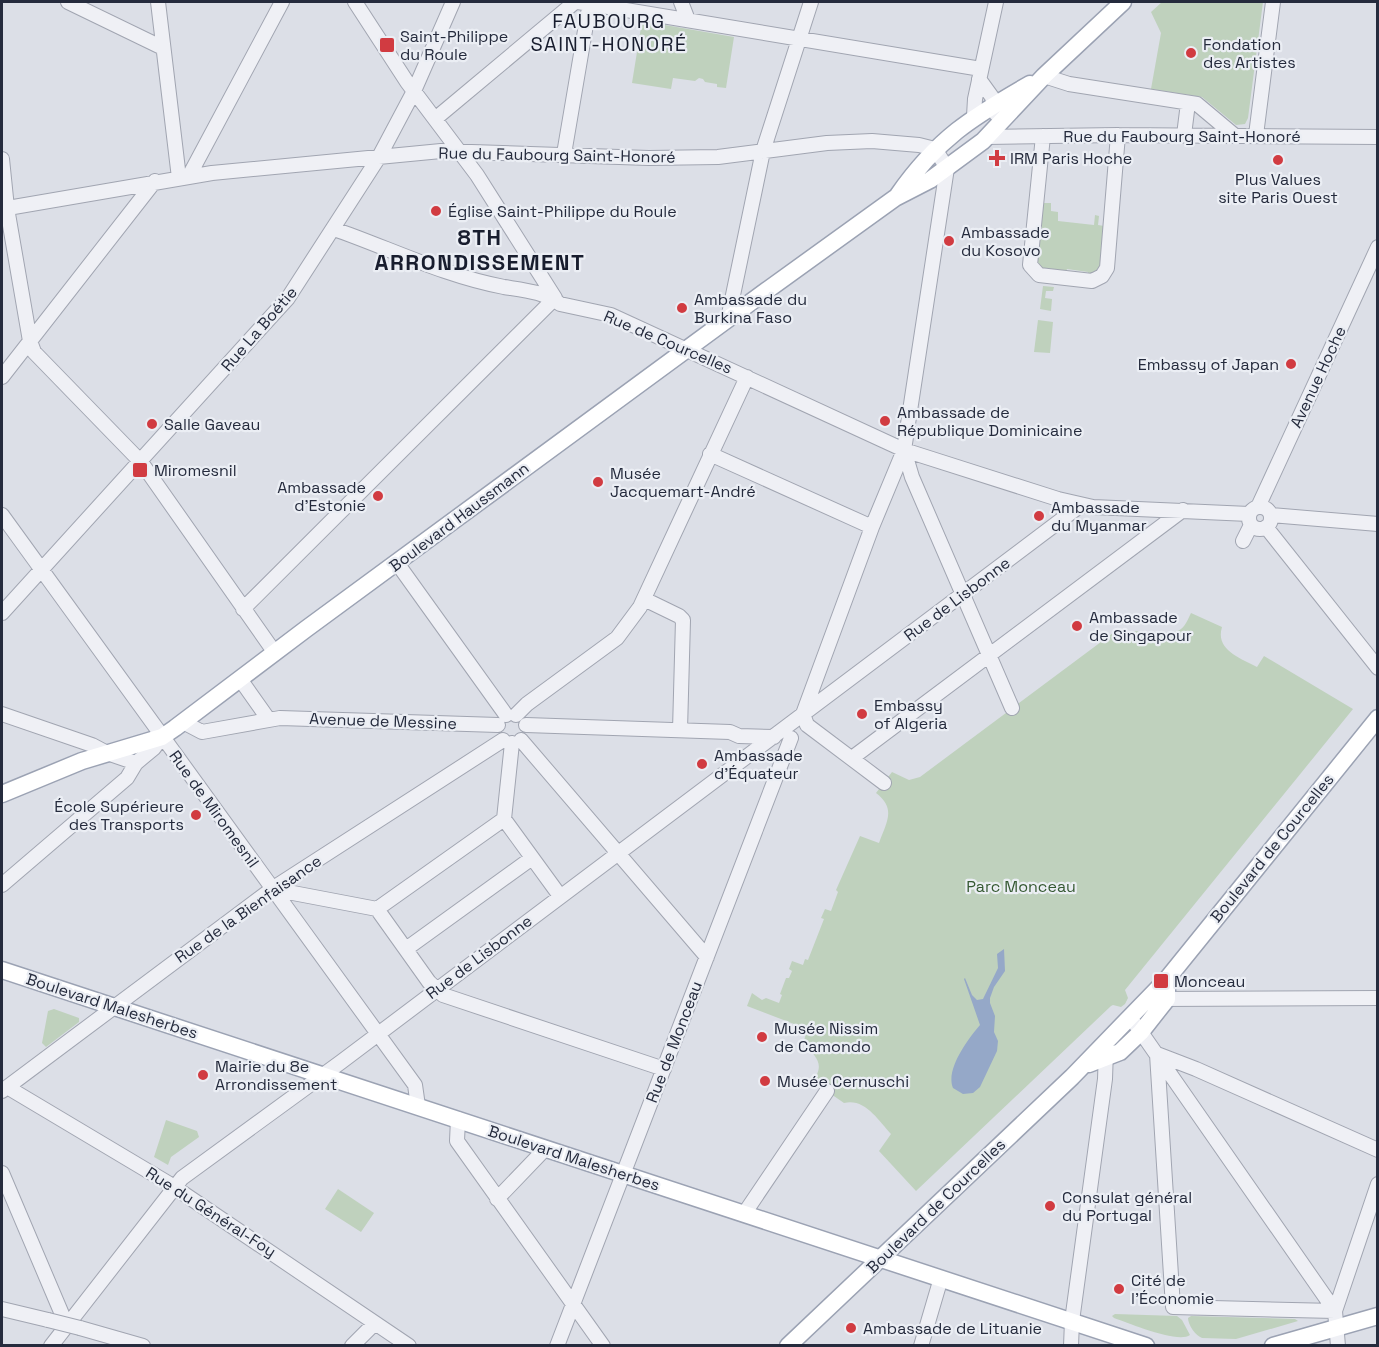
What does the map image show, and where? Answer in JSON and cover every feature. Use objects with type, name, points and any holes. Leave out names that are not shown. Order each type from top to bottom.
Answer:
[{"type":"main road","points":[[1044,76],[1123,2]]},
{"type":"main road","name":"Boulevard Haussmann","points":[[895,198],[934,149],[974,116],[1044,76]]},
{"type":"main road","name":"Boulevard Haussmann","points":[[2,794],[107,753],[162,737],[183,723],[275,652],[728,319],[895,198],[947,168],[992,133],[1044,76]]},
{"type":"main road","name":"Boulevard de Courcelles","points":[[789,1346],[1082,1067],[1106,1049],[1131,1017],[1167,979],[1377,718]]},
{"type":"main road","name":"Boulevard Malesherbes","points":[[2,970],[1146,1346]]},
{"type":"main road","points":[[1106,1049],[1119,1052],[1141,1032],[1167,999],[1167,979]]},
{"type":"main road","points":[[1273,1346],[1336,1320],[1377,1316]]},
{"type":"street","points":[[68,2],[163,48]]},
{"type":"street","points":[[158,2],[163,48],[184,177]]},
{"type":"street","points":[[184,177],[282,2]]},
{"type":"street","points":[[243,609],[555,298],[477,175],[414,91],[355,2]]},
{"type":"street","name":"Rue La Boétie","points":[[2,613],[288,298],[379,157],[414,91],[453,2]]},
{"type":"street","points":[[435,119],[581,2],[799,39],[980,74]]},
{"type":"street","points":[[564,154],[588,13],[581,2]]},
{"type":"street","points":[[681,2],[688,20]]},
{"type":"street","points":[[728,319],[763,151],[811,2]]},
{"type":"street","points":[[974,116],[980,74],[996,2]]},
{"type":"street","points":[[1256,135],[1273,2]]},
{"type":"street","points":[[980,74],[994,104],[992,133]]},
{"type":"street","points":[[1044,76],[1069,84],[1197,104],[1234,135]]},
{"type":"street","points":[[1184,135],[1188,103]]},
{"type":"street","name":"Rue du Faubourg Saint-Honoré","points":[[992,133],[1043,136],[1377,136]]},
{"type":"street","points":[[1043,136],[1030,265],[1039,275],[1092,280],[1102,276],[1107,268],[1119,135]]},
{"type":"street","name":"Rue du Faubourg Saint-Honoré","points":[[4,208],[184,177],[459,150],[649,158],[718,157],[827,143],[872,141],[920,145],[934,149]]},
{"type":"street","points":[[884,783],[805,719],[872,527],[896,470],[947,168],[934,149]]},
{"type":"street","points":[[2,159],[4,208],[34,352],[141,462],[275,652]]},
{"type":"street","points":[[2,377],[155,181]]},
{"type":"street","name":"Rue de Courcelles","points":[[334,229],[477,282],[555,298],[560,304],[611,315],[901,443],[920,455],[1081,506]]},
{"type":"street","name":"Avenue Hoche","points":[[1243,541],[1377,247]]},
{"type":"street","points":[[707,957],[617,853],[512,741],[498,733],[527,704],[617,638],[644,599],[747,376]]},
{"type":"street","points":[[901,443],[912,477],[1012,708]]},
{"type":"street","points":[[710,454],[872,527]]},
{"type":"street","points":[[1081,506],[1253,515],[1265,508],[1268,521],[1377,668]]},
{"type":"street","name":"Rue de Lisbonne","points":[[788,733],[802,731],[805,719],[833,691],[1081,506]]},
{"type":"street","points":[[852,758],[1183,510]]},
{"type":"street","name":"Rue de Miromesnil","points":[[2,515],[415,1084],[418,1106]]},
{"type":"street","points":[[1253,515],[1258,529],[1268,521],[1377,524]]},
{"type":"street","points":[[397,563],[511,720],[526,733],[512,741]]},
{"type":"street","points":[[644,599],[680,616],[683,620],[680,730]]},
{"type":"street","points":[[240,679],[268,720]]},
{"type":"street","points":[[2,714],[136,763]]},
{"type":"street","name":"Avenue de Messine","points":[[183,723],[202,732],[280,718],[511,720],[730,732],[739,736],[772,737],[788,733]]},
{"type":"street","name":"Avenue de Messine","points":[[730,732],[739,727],[788,733]]},
{"type":"street","name":"Rue de Monceau","points":[[557,1346],[707,957],[788,733]]},
{"type":"street","points":[[2,885],[127,777],[136,763],[154,748],[162,737]]},
{"type":"street","name":"Rue de Lisbonne","points":[[51,1346],[73,1327],[182,1178],[772,737]]},
{"type":"street","points":[[512,741],[504,819],[560,896]]},
{"type":"street","name":"Rue de la Bienfaisance","points":[[4,1089],[272,889],[512,741]]},
{"type":"street","points":[[377,909],[504,819]]},
{"type":"street","points":[[406,950],[532,858]]},
{"type":"street","points":[[272,889],[377,909],[406,950],[443,995],[664,1070]]},
{"type":"street","points":[[1148,999],[1377,998]]},
{"type":"street","points":[[1131,1017],[1336,1320]]},
{"type":"street","points":[[1071,1346],[1074,1304],[1105,1079],[1106,1049]]},
{"type":"street","points":[[1157,1054],[1196,1069],[1377,1150]]},
{"type":"street","points":[[1157,1054],[1173,1307],[1336,1320]]},
{"type":"street","name":"Rue du Général-Foy","points":[[4,1089],[176,1187],[409,1346]]},
{"type":"street","points":[[744,1214],[827,1091]]},
{"type":"street","points":[[458,1119],[457,1141],[603,1346]]},
{"type":"street","points":[[497,1199],[545,1149]]},
{"type":"street","points":[[2,1173],[73,1327]]},
{"type":"street","points":[[1338,1346],[1336,1320],[1377,1184]]},
{"type":"street","points":[[921,1346],[942,1278]]},
{"type":"street","points":[[2,1309],[143,1346]]},
{"type":"street","points":[[352,1346],[375,1323]]},
{"type":"green space","points":[[1162,2],[1263,2],[1248,118],[1245,124],[1236,125],[1202,97],[1151,89],[1161,33],[1151,12]]},
{"type":"green space","points":[[642,21],[734,37],[726,88],[717,87],[717,84],[705,82],[699,78],[695,81],[673,78],[671,89],[632,83]]},
{"type":"green space","points":[[1040,203],[1051,203],[1051,211],[1058,212],[1058,221],[1094,225],[1095,215],[1099,216],[1098,225],[1104,226],[1104,229],[1099,270],[1093,277],[1088,276],[1088,272],[1067,269],[1066,273],[1043,269],[1036,262]]},
{"type":"green space","points":[[1043,286],[1054,287],[1053,291],[1046,291],[1045,298],[1052,299],[1051,311],[1040,309]]},
{"type":"green space","points":[[1038,320],[1053,322],[1050,353],[1034,352]]},
{"type":"green space","name":"Parc Monceau","points":[[1191,613],[1222,627],[1222,642],[1230,652],[1257,667],[1264,656],[1353,709],[1125,990],[1128,998],[1125,1004],[1121,1007],[1111,1006],[916,1191],[879,1151],[891,1134],[870,1111],[852,1102],[844,1103],[815,1083],[810,1087],[819,1067],[816,1058],[804,1041],[807,1029],[747,1006],[752,993],[762,1000],[766,998],[779,1003],[786,978],[789,978],[792,971],[789,969],[792,961],[803,965],[805,959],[808,960],[824,919],[821,918],[825,909],[831,911],[838,892],[836,890],[860,836],[879,843],[887,823],[888,811],[876,793],[892,772],[909,780],[920,777],[1113,633],[1120,631],[1175,632],[1184,626]]},
{"type":"green space","points":[[54,1009],[79,1018],[79,1022],[46,1047],[42,1043],[48,1011]]},
{"type":"green space","points":[[166,1120],[197,1131],[199,1137],[171,1157],[168,1165],[154,1157]]},
{"type":"green space","points":[[338,1189],[374,1213],[361,1232],[325,1209]]},
{"type":"green space","points":[[1115,1314],[1177,1316],[1182,1320],[1190,1335],[1175,1337],[1153,1332],[1114,1318],[1112,1316]]},
{"type":"green space","points":[[1191,1316],[1295,1319],[1298,1321],[1236,1339],[1202,1338],[1197,1335],[1188,1321]]},
{"type":"water","points":[[1004,949],[1005,971],[994,987],[990,998],[995,1016],[994,1032],[998,1041],[997,1051],[980,1087],[973,1093],[963,1094],[953,1088],[952,1072],[959,1054],[980,1025],[964,979],[972,995],[977,1000],[983,999],[998,968],[997,954]]},
{"type":"place","name":"Saint-Philippe du Roule","points":[[387,45]]},
{"type":"place","name":"Fondation des Artistes","points":[[1191,53]]},
{"type":"place","name":"IRM Paris Hoche","points":[[997,158]]},
{"type":"place","name":"Plus Values site Paris Ouest","points":[[1278,160]]},
{"type":"place","name":"Église Saint-Philippe du Roule","points":[[436,211]]},
{"type":"place","name":"Ambassade du Kosovo","points":[[949,241]]},
{"type":"place","name":"Ambassade du Burkina Faso","points":[[682,308]]},
{"type":"place","name":"Embassy of Japan","points":[[1291,364]]},
{"type":"place","name":"Ambassade de République Dominicaine","points":[[885,421]]},
{"type":"place","name":"Salle Gaveau","points":[[152,424]]},
{"type":"place","name":"Miromesnil","points":[[140,470]]},
{"type":"place","name":"Musée Jacquemart-André","points":[[598,482]]},
{"type":"place","name":"Ambassade d'Estonie","points":[[378,496]]},
{"type":"place","name":"Ambassade du Myanmar","points":[[1039,516]]},
{"type":"place","name":"Ambassade de Singapour","points":[[1077,626]]},
{"type":"place","name":"Embassy of Algeria","points":[[862,714]]},
{"type":"place","name":"Ambassade d'Équateur","points":[[702,764]]},
{"type":"place","name":"École Supérieure des Transports","points":[[196,815]]},
{"type":"place","name":"Monceau","points":[[1161,981]]},
{"type":"place","name":"Musée Nissim de Camondo","points":[[762,1037]]},
{"type":"place","name":"Mairie du 8e Arrondissement","points":[[203,1075]]},
{"type":"place","name":"Musée Cernuschi","points":[[765,1081]]},
{"type":"place","name":"Consulat général du Portugal","points":[[1050,1206]]},
{"type":"place","name":"Cité de l'Économie","points":[[1119,1289]]},
{"type":"place","name":"Ambassade de Lituanie","points":[[851,1328]]},
{"type":"district","name":"FAUBOURG SAINT-HONORÉ","points":[[609,32]]},
{"type":"district","name":"8TH ARRONDISSEMENT","points":[[480,250]]}]
